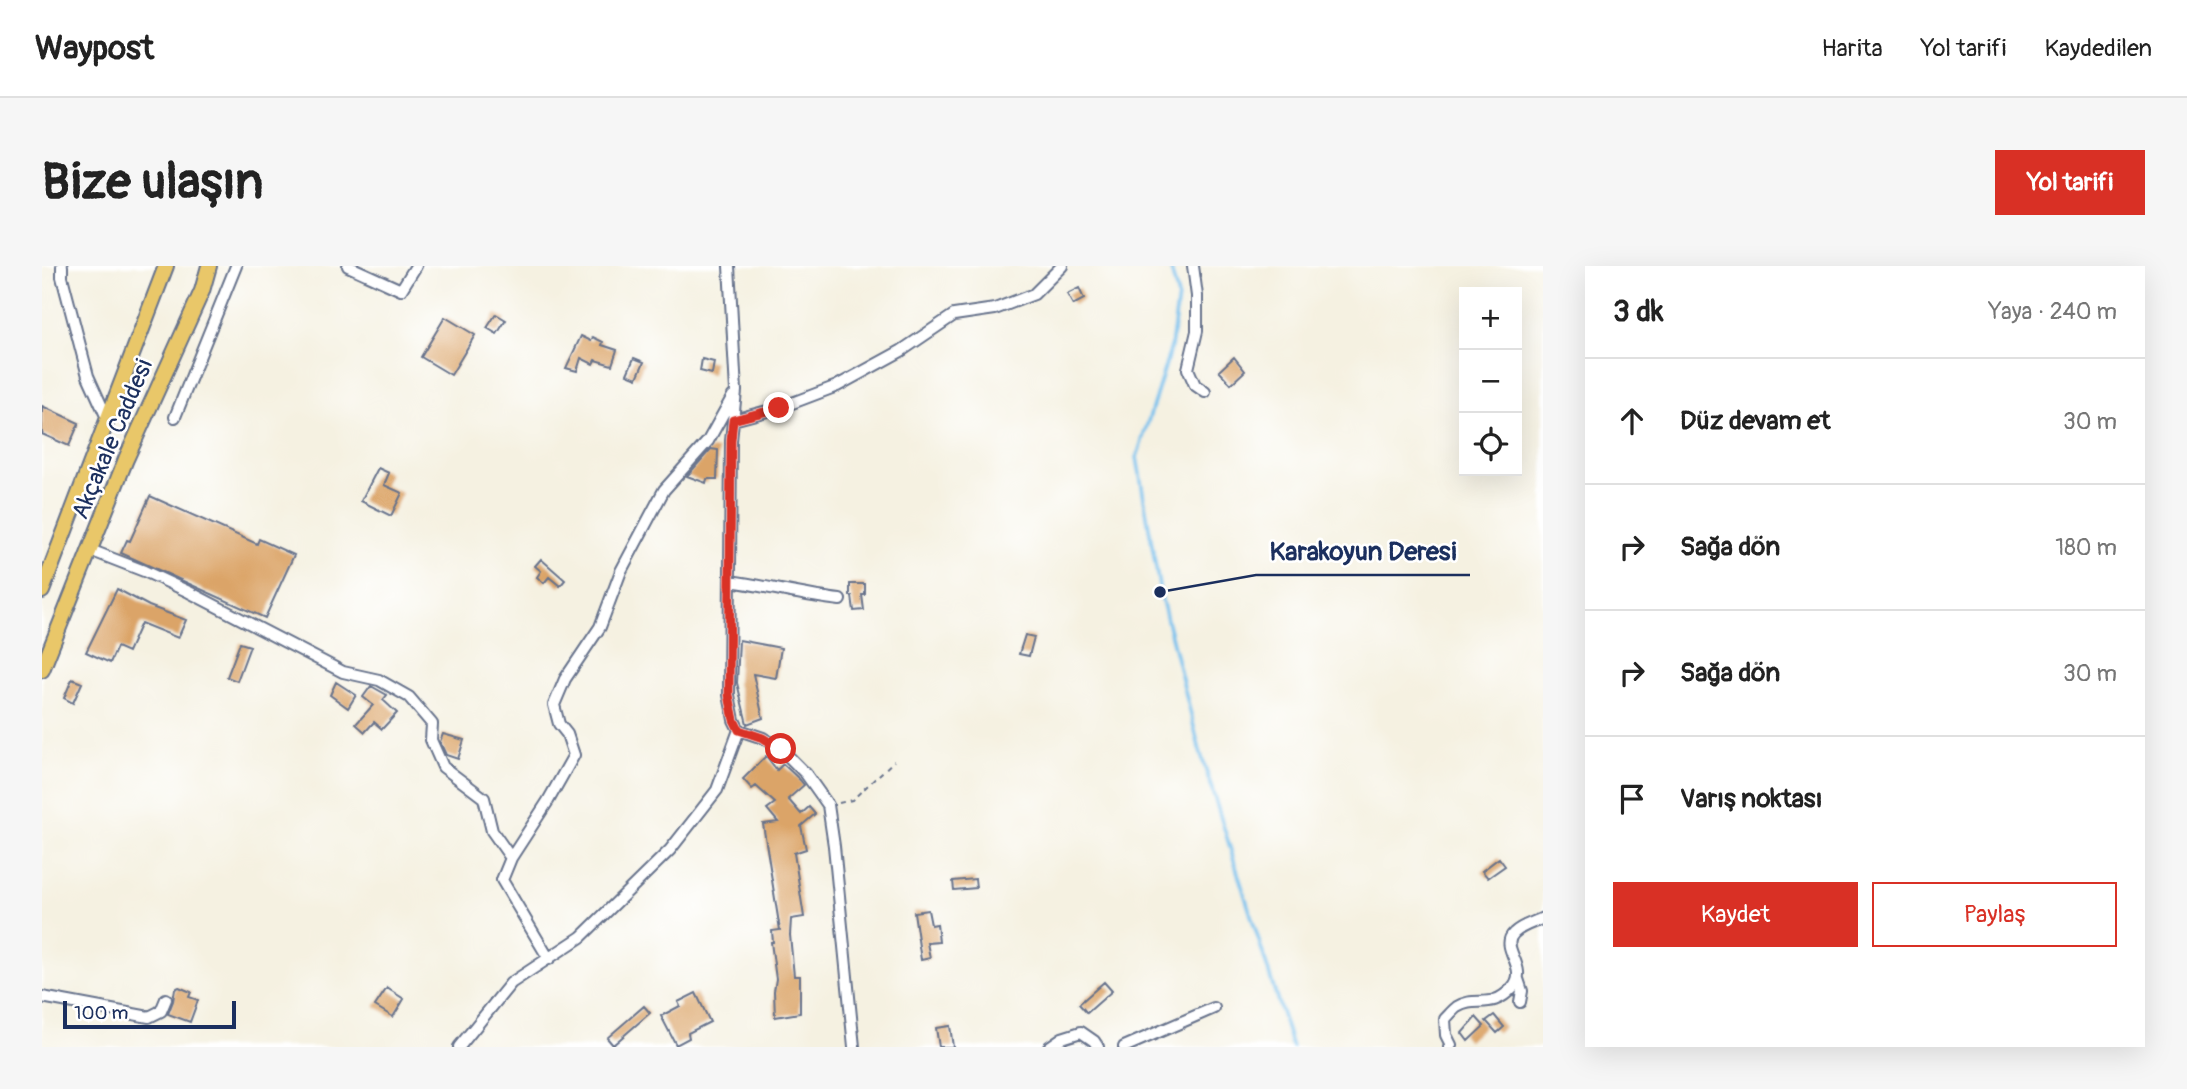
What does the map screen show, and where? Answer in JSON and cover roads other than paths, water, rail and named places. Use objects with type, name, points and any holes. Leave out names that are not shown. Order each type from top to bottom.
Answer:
[{"type":"main road","name":"Akçakale Caddesi","points":[[42,591],[166,266]]},
{"type":"main road","name":"Akçakale Caddesi","points":[[42,670],[126,459],[202,291],[209,266]]},
{"type":"main road","points":[[202,291],[215,266]]},
{"type":"street","points":[[62,266],[62,277],[88,376],[107,418]]},
{"type":"street","points":[[175,417],[236,266]]},
{"type":"street","points":[[348,266],[401,290],[416,266]]},
{"type":"street","points":[[729,266],[736,391],[733,420],[729,695],[739,730],[763,738],[781,749],[806,775],[828,805],[835,846],[854,1047]]},
{"type":"street","points":[[733,420],[779,408],[837,386],[901,351],[954,314],[995,309],[1034,294],[1062,266]]},
{"type":"street","points":[[1193,266],[1197,296],[1197,331],[1188,369],[1195,385],[1205,392]]},
{"type":"street","points":[[549,959],[502,880],[511,858],[574,755],[567,734],[559,724],[554,705],[565,679],[600,627],[621,571],[664,490],[708,441],[736,391]]},
{"type":"street","points":[[90,550],[190,592],[343,672],[379,680],[409,697],[432,724],[431,740],[443,767],[484,797],[492,831],[511,858]]},
{"type":"street","points":[[730,581],[840,600]]},
{"type":"street","points":[[458,1047],[511,984],[581,937],[670,850],[717,790],[739,730]]},
{"type":"street","points":[[1520,1002],[1522,991],[1518,979],[1519,969],[1509,943],[1511,935],[1527,923],[1543,918]]},
{"type":"street","points":[[1449,1047],[1451,1045],[1446,1035],[1445,1019],[1458,1006],[1493,1002],[1504,997],[1518,979]]},
{"type":"street","points":[[42,997],[149,1017],[161,1011],[166,999]]},
{"type":"street","points":[[1124,1047],[1214,1008]]},
{"type":"street","points":[[1049,1047],[1062,1038],[1081,1032],[1098,1047]]},
{"type":"waterway","points":[[1170,266],[1178,297],[1171,347],[1137,457],[1160,592],[1200,751],[1292,1047]]},
{"type":"place","name":"Karakoyun Deresi","points":[[1160,592]]}]
